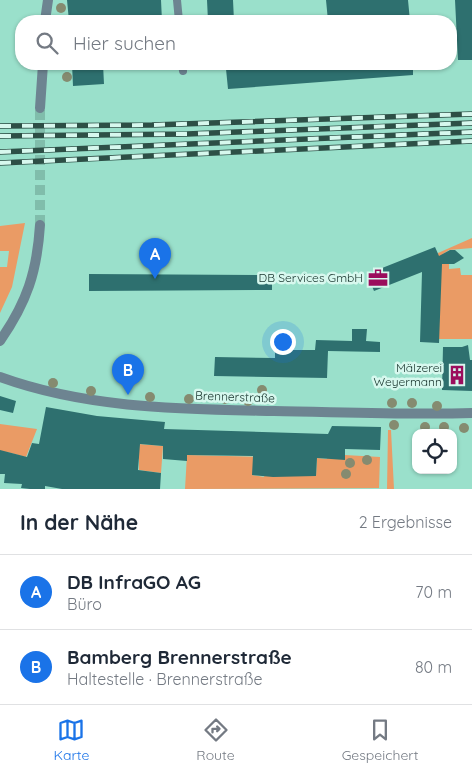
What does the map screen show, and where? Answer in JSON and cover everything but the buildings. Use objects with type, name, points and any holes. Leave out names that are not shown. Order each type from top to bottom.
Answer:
[{"type":"street","points":[[46,15],[48,0]]},
{"type":"street","points":[[40,108],[43,70]]},
{"type":"street","points":[[0,341],[18,312],[34,275],[38,256],[40,225]]},
{"type":"street","name":"Brennerstraße","points":[[0,377],[21,384],[80,397],[141,406],[376,413],[472,413]]},
{"type":"lane","points":[[178,0],[179,15]]},
{"type":"shaded area","points":[[25,223],[12,287],[0,313],[0,267],[7,267],[9,251],[0,251],[0,226]]},
{"type":"shaded area","points":[[472,238],[472,248],[449,250],[443,254],[443,258],[449,264],[449,269],[460,268],[461,275],[472,275],[472,339],[439,339],[438,253]]},
{"type":"shaded area","points":[[0,424],[37,429],[26,457],[7,452],[0,464]]},
{"type":"shaded area","points":[[388,430],[391,430],[394,489],[387,489]]},
{"type":"shaded area","points":[[113,442],[163,446],[161,473],[139,470],[139,459],[133,458]]},
{"type":"shaded area","points":[[327,454],[380,457],[379,488],[185,489],[187,455],[261,457],[252,475],[264,477],[266,465],[303,476],[316,476],[317,458],[327,459]]},
{"type":"tunnel","points":[[40,108],[40,225]]},
{"type":"railway","points":[[0,126],[152,125],[472,114]]},
{"type":"railway","points":[[0,136],[187,134],[472,123]]},
{"type":"railway","points":[[0,152],[472,132]]},
{"type":"railway","points":[[0,163],[472,141]]},
{"type":"place","name":"DB Services GmbH","points":[[378,278]]},
{"type":"place","name":"DB InfraGO AG","points":[[155,279]]},
{"type":"place","name":"Mälzerei Weyermann","points":[[457,375]]},
{"type":"place","name":"Bamberg Brennerstraße","points":[[128,395]]}]
